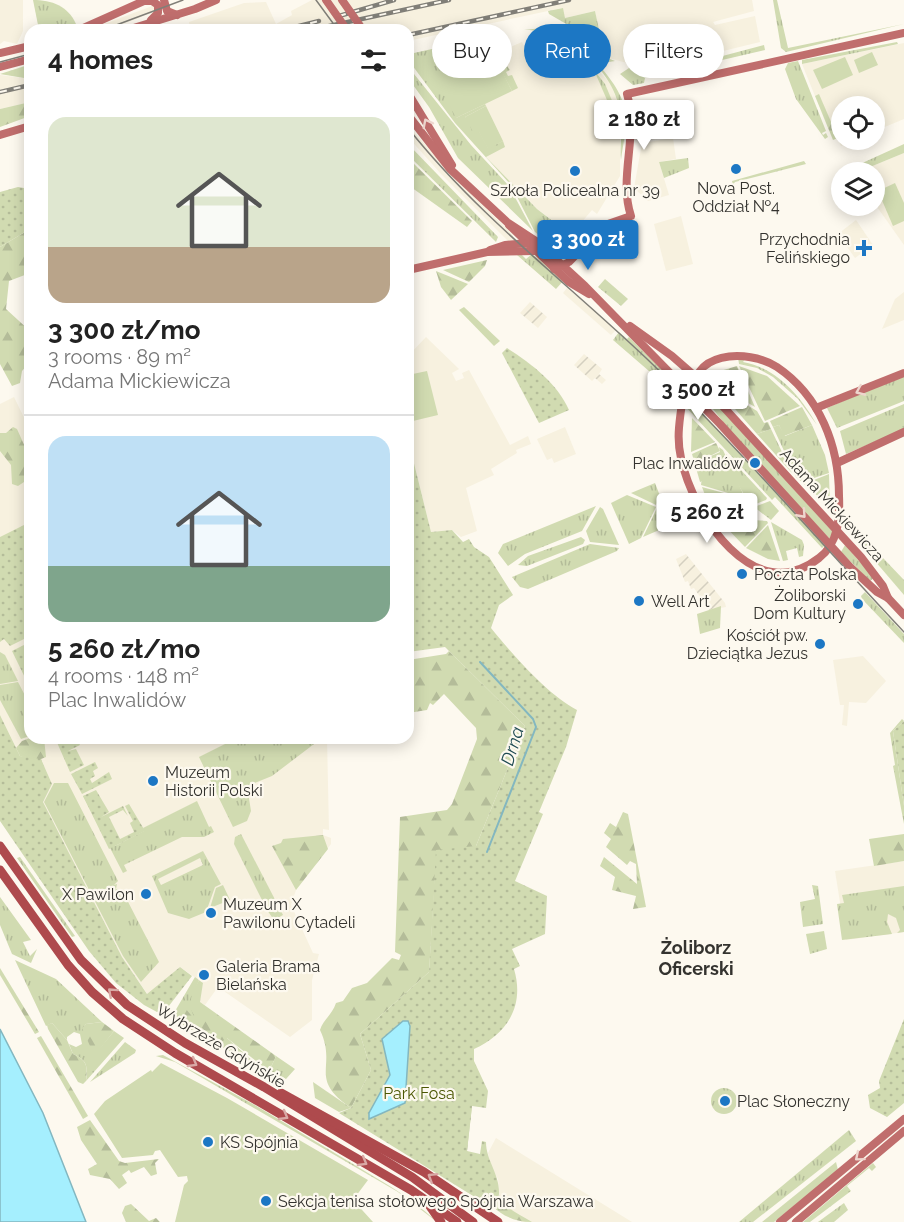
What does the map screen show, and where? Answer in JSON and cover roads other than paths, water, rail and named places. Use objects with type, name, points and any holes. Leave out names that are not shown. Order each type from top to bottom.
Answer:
[{"type":"main road","points":[[164,0],[167,11],[177,15]]},
{"type":"main road","points":[[146,24],[216,0]]},
{"type":"main road","points":[[326,0],[344,24]]},
{"type":"main road","points":[[342,0],[359,24]]},
{"type":"main road","points":[[93,24],[145,1],[154,2],[159,9],[158,15],[146,24]]},
{"type":"main road","points":[[559,268],[602,227],[631,216],[626,192],[632,119],[627,94],[904,33]]},
{"type":"main road","points":[[0,53],[24,47]]},
{"type":"main road","points":[[0,67],[24,61]]},
{"type":"main road","name":"Adama Mickiewicza","points":[[414,103],[442,151],[470,186]]},
{"type":"main road","name":"Adama Mickiewicza","points":[[414,123],[441,159],[507,222],[525,243]]},
{"type":"main road","points":[[0,135],[24,128]]},
{"type":"main road","name":"Adama Mickiewicza","points":[[507,222],[530,237],[537,249],[615,316],[684,386],[831,547],[869,585],[888,598],[904,615]]},
{"type":"main road","points":[[488,252],[500,246],[525,243],[537,249]]},
{"type":"main road","points":[[414,269],[488,252],[537,249]]},
{"type":"main road","name":"Adama Mickiewicza","points":[[615,316],[672,356],[696,377],[872,570],[888,598]]},
{"type":"main road","points":[[660,363],[662,359],[672,356]]},
{"type":"main road","points":[[684,386],[678,431],[680,457],[698,507],[717,535],[751,563],[780,573],[794,572],[807,566],[831,547],[837,531],[840,503],[834,445],[816,408],[781,370],[751,356],[722,357],[707,364],[696,377],[694,384],[696,399]]},
{"type":"main road","points":[[816,408],[904,373]]},
{"type":"main road","points":[[837,463],[904,432]]},
{"type":"main road","name":"Wybrzeże Gdyńskie","points":[[0,846],[73,949],[109,989],[148,1020],[264,1087],[427,1187],[473,1222]]},
{"type":"main road","name":"Wybrzeże Gdyńskie","points":[[0,870],[68,965],[92,992],[123,1019],[175,1053],[424,1198],[457,1222]]},
{"type":"main road","points":[[264,1087],[293,1099],[424,1172],[498,1222]]},
{"type":"main road","points":[[796,1222],[886,1140],[904,1119]]},
{"type":"main road","points":[[780,1222],[886,1140],[904,1131]]},
{"type":"main road","points":[[424,1198],[441,1222]]},
{"type":"water","points":[[403,1021],[408,1021],[410,1026],[405,1103],[369,1119],[369,1113],[390,1075],[382,1039]]},
{"type":"water","points":[[0,1029],[43,1113],[86,1222],[0,1222]]},
{"type":"waterway","name":"Drna","points":[[480,662],[533,719],[536,727],[487,852]]},
{"type":"tram line","points":[[119,24],[183,0]]},
{"type":"tram line","points":[[316,0],[334,24]]},
{"type":"tram line","points":[[0,62],[24,56]]},
{"type":"tram line","points":[[414,135],[463,190],[493,219],[616,330],[679,391],[745,458],[904,632]]},
{"type":"railway","points":[[339,16],[394,0]]},
{"type":"railway","points":[[339,24],[449,0]]},
{"type":"railway","points":[[414,34],[569,0]]},
{"type":"railway","points":[[307,24],[319,21]]},
{"type":"railway","points":[[0,92],[24,86]]},
{"type":"place","name":"Nova Post. Oddział №4","points":[[736,169]]},
{"type":"place","name":"Szkoła Policealna nr 39","points":[[575,171]]},
{"type":"place","name":"Przychodnia Felińskiego","points":[[864,248]]},
{"type":"place","name":"Plac Inwalidów","points":[[755,463]]},
{"type":"place","name":"Poczta Polska","points":[[742,574]]},
{"type":"place","name":"Well Art","points":[[639,601]]},
{"type":"place","name":"Żoliborski Dom Kultury","points":[[858,604]]},
{"type":"place","name":"Kościół pw. Dzieciątka Jezus","points":[[820,644]]},
{"type":"place","name":"Muzeum Historii Polski","points":[[153,781]]},
{"type":"place","name":"X Pawilon","points":[[146,894]]},
{"type":"place","name":"Muzeum X Pawilonu Cytadeli","points":[[211,913]]},
{"type":"place","name":"Galeria Brama Bielańska","points":[[204,975]]},
{"type":"place","name":"Plac Słoneczny","points":[[725,1101]]},
{"type":"place","name":"KS Spójnia","points":[[208,1142]]},
{"type":"place","name":"Sekcja tenisa stołowego Spójnia Warszawa","points":[[266,1201]]},
{"type":"district","name":"Żoliborz Oficerski","points":[[696,957]]},
{"type":"park label","name":"Park Fosa","points":[[419,1093]]}]
